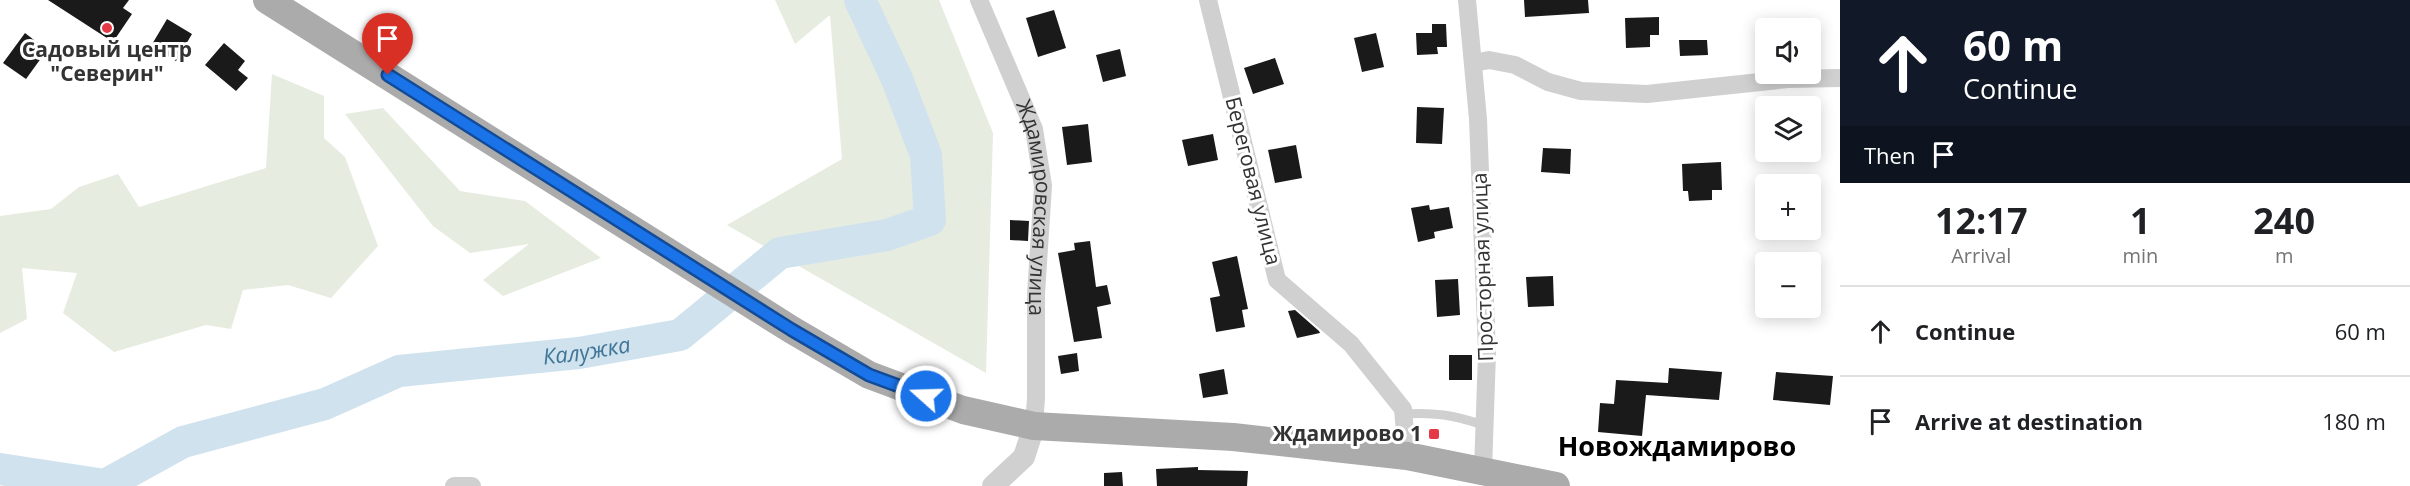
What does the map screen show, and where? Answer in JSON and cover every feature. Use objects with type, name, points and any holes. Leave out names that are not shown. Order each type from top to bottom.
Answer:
[{"type":"main road","points":[[267,0],[792,330],[869,375],[963,410],[1034,426],[1233,436],[1407,456],[1556,486]]},
{"type":"street","name":"Ждамировская улица","points":[[979,0],[1034,129],[1043,186],[1036,294],[1034,426]]},
{"type":"street","name":"Береговая улица","points":[[1208,0],[1277,280],[1351,344],[1403,409],[1407,456]]},
{"type":"street","name":"Просторная улица","points":[[1467,0],[1474,63],[1487,352],[1483,470]]},
{"type":"street","points":[[1474,63],[1489,60],[1515,65],[1548,82],[1581,91],[1647,94],[1788,79],[1840,78]]},
{"type":"street","points":[[993,486],[1024,457],[1034,426]]},
{"type":"street","points":[[454,486],[472,486]]},
{"type":"lane","points":[[1403,414],[1433,412],[1456,416],[1483,425]]},
{"type":"shaded area","points":[[775,0],[939,0],[993,133],[986,373],[727,225],[842,159],[830,15],[795,44]]},
{"type":"shaded area","points":[[272,74],[324,96],[324,138],[345,157],[378,246],[331,298],[288,285],[243,290],[231,329],[206,325],[114,352],[63,313],[77,273],[22,268],[27,319],[0,333],[0,216],[51,209],[79,187],[118,174],[139,207],[266,168]]},
{"type":"shaded area","points":[[383,108],[460,191],[525,201],[601,258],[503,296],[483,280],[529,244],[470,253],[433,226],[345,114]]},
{"type":"building","name":"Садовый центр \"Северин\"","points":[[48,0],[129,0],[123,8],[132,14],[113,42]]},
{"type":"building","points":[[1524,0],[1588,0],[1589,13],[1525,17]]},
{"type":"building","points":[[1054,10],[1066,48],[1038,57],[1026,18]]},
{"type":"building","points":[[1659,17],[1659,35],[1650,35],[1650,47],[1626,48],[1625,18]]},
{"type":"building","points":[[167,19],[192,34],[176,61],[151,46]]},
{"type":"building","points":[[1432,24],[1446,24],[1447,47],[1437,47],[1438,54],[1417,55],[1416,33],[1432,33]]},
{"type":"building","points":[[25,33],[47,50],[26,79],[3,63]]},
{"type":"building","points":[[1376,33],[1384,67],[1362,72],[1354,38]]},
{"type":"building","points":[[1679,40],[1707,40],[1708,55],[1680,56]]},
{"type":"building","points":[[224,43],[245,61],[238,70],[248,78],[236,91],[205,65]]},
{"type":"building","points":[[1120,49],[1126,76],[1103,82],[1096,55]]},
{"type":"building","points":[[1275,58],[1284,84],[1253,94],[1244,68]]},
{"type":"building","points":[[1417,107],[1444,108],[1442,144],[1416,143]]},
{"type":"building","points":[[1088,124],[1092,162],[1067,165],[1062,127]]},
{"type":"building","points":[[1213,134],[1218,160],[1188,166],[1182,140]]},
{"type":"building","points":[[1296,145],[1302,178],[1275,183],[1268,150]]},
{"type":"building","points":[[1543,148],[1571,149],[1570,174],[1541,172]]},
{"type":"building","points":[[1721,162],[1722,190],[1712,190],[1712,200],[1689,201],[1688,191],[1683,191],[1682,164]]},
{"type":"building","points":[[1429,205],[1430,210],[1449,207],[1453,228],[1434,232],[1435,238],[1418,242],[1411,208]]},
{"type":"building","points":[[1010,220],[1029,221],[1028,241],[1010,240]]},
{"type":"building","points":[[1090,241],[1096,287],[1107,285],[1111,304],[1097,307],[1102,338],[1074,342],[1058,253],[1075,250],[1074,243]]},
{"type":"building","points":[[1237,256],[1248,309],[1242,310],[1245,327],[1216,332],[1210,298],[1220,296],[1212,262]]},
{"type":"building","points":[[1553,276],[1554,306],[1528,307],[1526,277]]},
{"type":"building","points":[[1458,279],[1460,315],[1437,317],[1435,280]]},
{"type":"building","points":[[1295,310],[1320,333],[1297,338],[1288,311]]},
{"type":"building","points":[[1077,353],[1079,371],[1061,374],[1058,356]]},
{"type":"building","points":[[1449,355],[1472,355],[1472,380],[1449,380]]},
{"type":"building","points":[[1669,368],[1722,372],[1719,400],[1646,395],[1642,436],[1598,432],[1600,403],[1614,404],[1616,380],[1668,383]]},
{"type":"building","points":[[1224,369],[1228,394],[1203,398],[1199,374]]},
{"type":"building","points":[[1776,372],[1833,376],[1830,405],[1773,400]]},
{"type":"building","points":[[1198,467],[1198,470],[1248,471],[1247,486],[1157,486],[1156,469]]},
{"type":"building","points":[[1122,472],[1123,486],[1104,486],[1104,473]]},
{"type":"waterway","name":"Калужка","points":[[0,469],[105,485],[183,442],[325,404],[399,371],[579,353],[680,335],[780,253],[887,235],[930,220],[926,155],[897,79],[860,0]]},
{"type":"place","name":"Садовый центр \"Северин\"","points":[[107,28]]},
{"type":"place","name":"Ждамирово 1","points":[[1434,434]]},
{"type":"district","name":"Новождамирово","points":[[1677,447]]},
{"type":"route","points":[[388,75],[792,330],[869,375],[926,396]]}]
